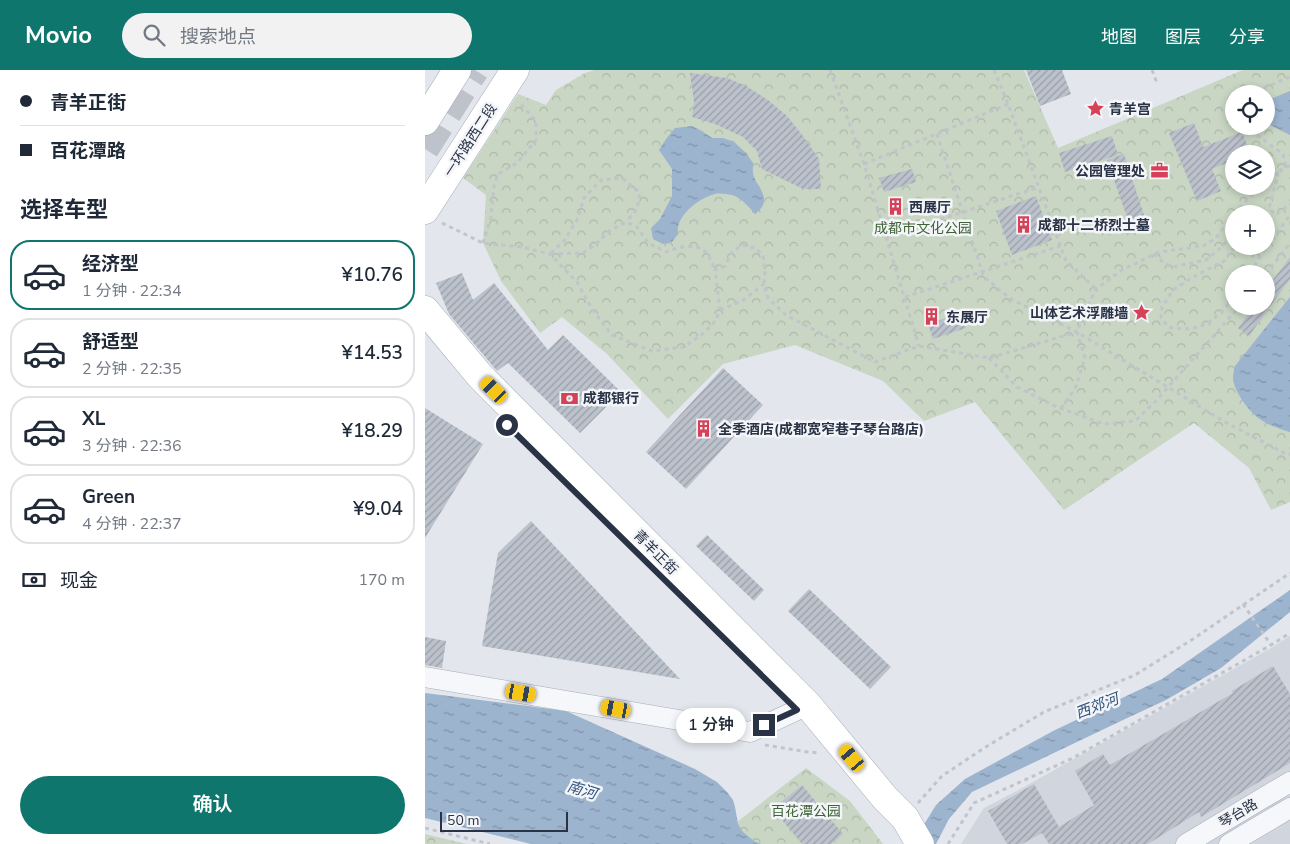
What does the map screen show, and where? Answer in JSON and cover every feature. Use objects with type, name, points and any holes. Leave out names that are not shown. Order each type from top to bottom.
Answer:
[{"type":"main road","points":[[425,121],[457,70]]},
{"type":"main road","name":"一环路西二段","points":[[433,216],[510,78]]},
{"type":"main road","name":"青羊正街","points":[[425,310],[480,376],[802,708],[885,798],[908,834]]},
{"type":"main road","name":"青羊正街","points":[[425,338],[465,385],[802,708]]},
{"type":"street","points":[[425,677],[750,732],[802,708]]},
{"type":"street","name":"琴台路","points":[[1186,844],[1290,782]]},
{"type":"street","name":"琴台路","points":[[1229,844],[1290,808]]},
{"type":"path","points":[[830,70],[864,164],[919,346]]},
{"type":"path","points":[[994,70],[1066,261],[1096,289]]},
{"type":"path","points":[[1152,70],[1157,83]]},
{"type":"path","points":[[1271,85],[1290,77]]},
{"type":"path","points":[[483,243],[491,217],[494,186],[498,174],[517,163],[536,140],[536,121],[510,78]]},
{"type":"path","points":[[864,164],[1008,104]]},
{"type":"path","points":[[937,134],[984,277],[1011,299],[1077,332],[1225,422],[1286,454],[1290,454]]},
{"type":"path","points":[[1257,135],[1283,154],[1288,166],[1275,174]]},
{"type":"path","points":[[1278,172],[1269,208],[1276,214],[1290,204]]},
{"type":"path","points":[[433,216],[483,243],[522,247],[550,254],[583,253],[596,244],[609,231],[626,222],[637,209],[640,193],[622,178],[601,180],[584,198],[578,218],[564,241],[550,254]]},
{"type":"path","points":[[887,237],[1039,187]]},
{"type":"path","points":[[1242,205],[1252,195]]},
{"type":"path","points":[[1255,265],[1290,215]]},
{"type":"path","points":[[550,254],[577,282],[592,309],[613,335],[652,351],[684,347],[704,333],[716,320],[720,310],[715,270],[707,253],[693,246],[679,247],[666,252],[648,243],[637,227],[626,222]]},
{"type":"path","points":[[1061,408],[1075,389],[1085,358],[1077,332],[1096,289],[1122,270],[1154,254],[1203,246],[1215,239],[1225,226]]},
{"type":"path","points":[[1154,254],[1172,267],[1206,260],[1225,244]]},
{"type":"path","points":[[1273,265],[1290,244]]},
{"type":"path","points":[[715,270],[725,266],[733,252],[742,245],[755,248],[763,255],[764,284],[769,298],[786,315],[875,362],[919,346],[989,358],[1077,332]]},
{"type":"path","points":[[905,297],[1060,246]]},
{"type":"path","points":[[1225,308],[1212,320],[1191,329],[1167,327],[1161,317],[1162,307],[1173,290],[1224,261],[1228,255]]},
{"type":"path","points":[[720,310],[742,301],[764,284]]},
{"type":"path","points":[[989,358],[1017,387],[1061,408],[1104,424],[1135,421],[1155,402],[1233,315]]},
{"type":"path","points":[[908,834],[942,776],[1044,712],[1135,674],[1193,639],[1290,573]]},
{"type":"path","points":[[1243,604],[1271,645]]},
{"type":"path","points":[[948,844],[974,803],[1073,758],[1290,633]]},
{"type":"path","points":[[425,828],[490,844]]},
{"type":"shaded area","points":[[1290,636],[1290,844],[961,844],[984,808]]},
{"type":"green space","name":"成都市文化公园","points":[[595,70],[1024,70],[1058,148],[1243,70],[1290,70],[1290,502],[1271,510],[1249,468],[1194,423],[1064,510],[975,402],[924,421],[883,381],[795,345],[723,364],[668,419],[607,354],[562,317],[540,333],[501,281],[483,243],[486,195],[463,178],[518,94],[546,105],[556,90],[585,73]]},
{"type":"green space","name":"百花潭公园","points":[[806,768],[850,801],[883,844],[709,844]]},
{"type":"green space","points":[[425,834],[467,844],[425,844]]},
{"type":"water","points":[[1290,91],[1290,135],[1275,128],[1275,97]]},
{"type":"water","points":[[692,126],[712,138],[723,138],[734,142],[746,153],[753,163],[753,175],[763,194],[764,204],[755,214],[735,196],[715,194],[709,196],[695,204],[684,214],[678,227],[678,234],[672,242],[663,244],[653,239],[651,228],[660,219],[672,196],[672,169],[659,150],[675,128]]},
{"type":"water","points":[[1290,297],[1290,432],[1268,424],[1252,412],[1236,389],[1233,374],[1235,366]]},
{"type":"water","points":[[1290,590],[1290,612],[1221,668],[1166,700],[972,792],[949,819],[936,844],[912,844],[936,805],[965,779],[1053,731],[1162,679]]},
{"type":"water","name":"南河","points":[[425,693],[566,711],[695,769],[717,782],[733,800],[738,824],[743,832],[761,844],[531,844],[425,818]]},
{"type":"building","points":[[1026,70],[1062,70],[1071,94],[1040,106]]},
{"type":"building","points":[[690,73],[727,78],[746,86],[768,100],[787,116],[819,159],[821,189],[803,189],[762,169],[757,151],[743,137],[715,124],[692,117],[694,102]]},
{"type":"building","points":[[1194,123],[1203,147],[1234,135],[1243,135],[1247,145],[1225,145],[1225,164],[1212,169],[1221,191],[1197,201],[1169,133]]},
{"type":"building","points":[[1112,136],[1118,155],[1065,172],[1059,153]]},
{"type":"building","points":[[1124,154],[1144,215],[1128,220],[1107,160]]},
{"type":"building","points":[[912,169],[916,182],[884,192],[879,178]]},
{"type":"building","name":"成都十二桥烈士墓","points":[[1036,196],[1052,240],[1012,255],[996,211]]},
{"type":"building","points":[[1290,257],[1290,279],[1275,300],[1275,277]]},
{"type":"building","points":[[462,273],[473,300],[494,283],[548,350],[563,335],[621,392],[580,433],[508,363],[497,371],[449,314],[436,283]]},
{"type":"building","name":"东展厅","points":[[961,313],[966,328],[933,339],[928,324]]},
{"type":"building","points":[[1247,315],[1264,315],[1249,336],[1238,328]]},
{"type":"building","name":"全季酒店(成都宽窄巷子琴台路店)","points":[[723,368],[763,405],[686,489],[646,452]]},
{"type":"building","points":[[425,408],[483,444],[425,538]]},
{"type":"building","points":[[531,521],[680,679],[482,646],[498,553]]},
{"type":"building","points":[[707,535],[764,590],[754,601],[696,546]]},
{"type":"building","points":[[809,589],[891,667],[870,689],[788,611]]},
{"type":"building","points":[[425,637],[446,641],[442,668],[425,665]]},
{"type":"building","points":[[1273,666],[1290,694],[1290,763],[1201,817],[1199,812],[1148,844],[1049,844],[1042,833],[1022,844],[1007,844],[988,811],[1034,784],[1059,827],[1094,805],[1075,771],[1103,754],[1110,765],[1233,693],[1232,691]]},
{"type":"building","points":[[802,785],[843,834],[831,844],[802,844],[773,809]]},
{"type":"tunnel","points":[[425,149],[475,70]]},
{"type":"place","name":"青羊宫","points":[[1095,109]]},
{"type":"place","name":"公园管理处","points":[[1159,171]]},
{"type":"place","name":"西展厅","points":[[895,207]]},
{"type":"place","name":"成都十二桥烈士墓","points":[[1024,225]]},
{"type":"place","name":"山体艺术浮雕墙","points":[[1142,313]]},
{"type":"place","name":"东展厅","points":[[932,317]]},
{"type":"place","name":"成都银行","points":[[569,398]]},
{"type":"place","name":"全季酒店(成都宽窄巷子琴台路店)","points":[[704,429]]},
{"type":"route","points":[[507,425],[797,710],[764,725]]},
{"type":"water label","name":"西郊河","points":[[1097,706]]}]
